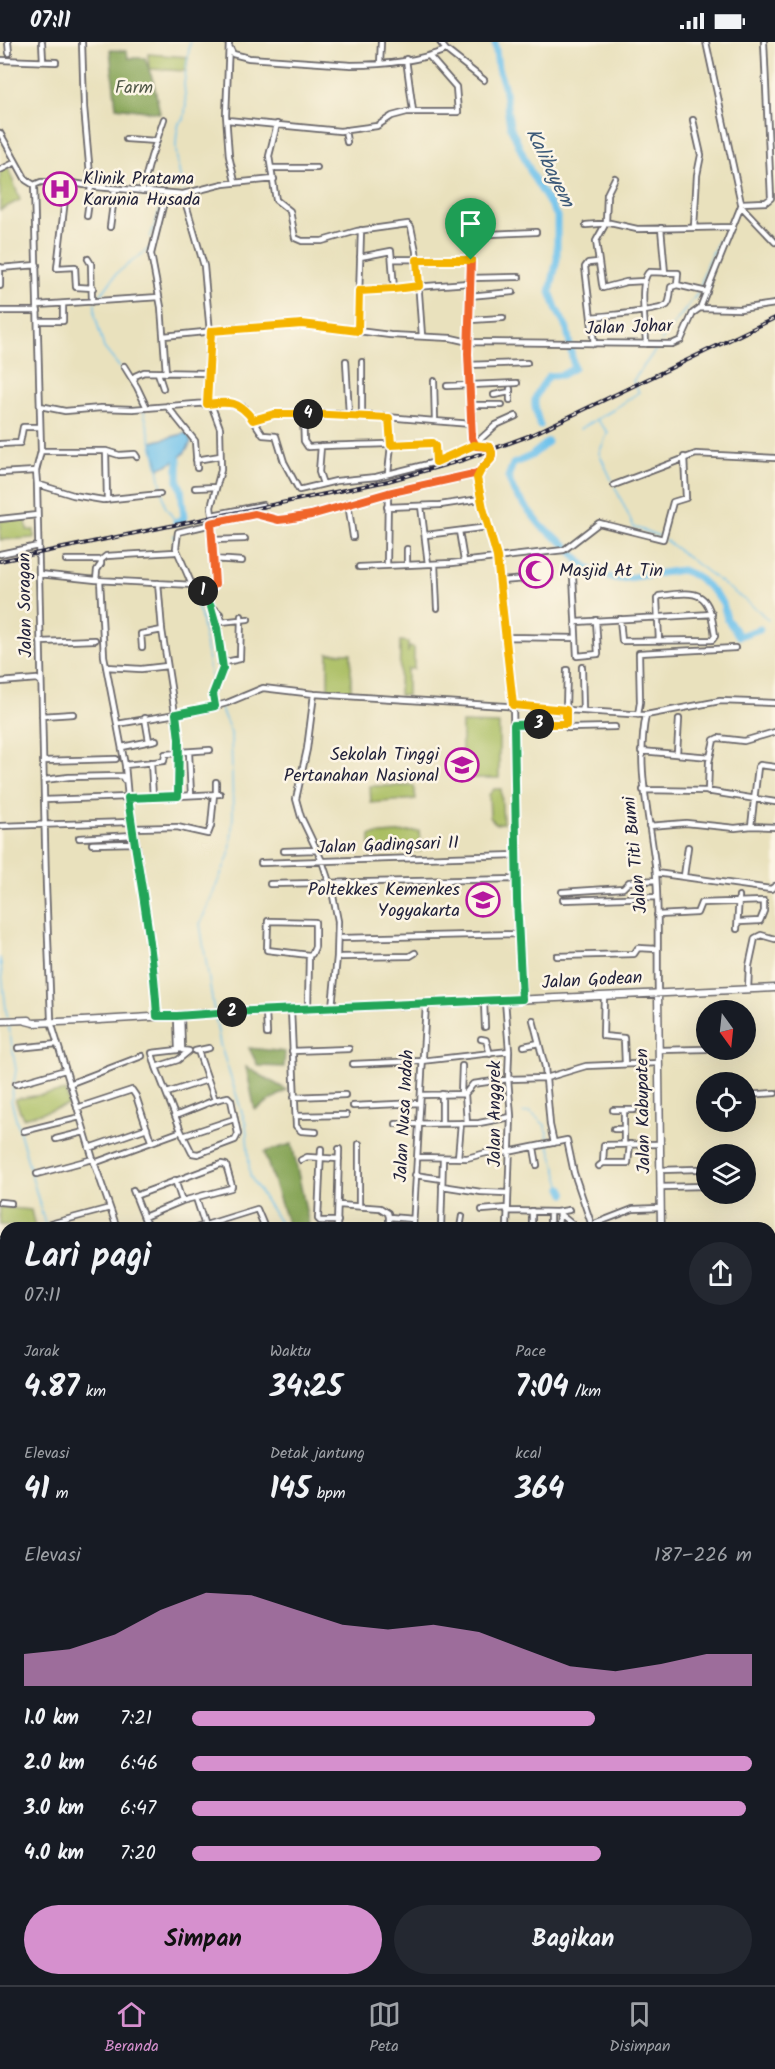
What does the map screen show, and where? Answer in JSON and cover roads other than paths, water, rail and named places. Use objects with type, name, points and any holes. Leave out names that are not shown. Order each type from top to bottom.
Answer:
[{"type":"main road","name":"Jalan Godean","points":[[4,1021],[34,1023],[308,1008],[775,988]]},
{"type":"main road","name":"Jalan Kabupaten","points":[[658,993],[661,1222]]},
{"type":"street","points":[[8,42],[9,53]]},
{"type":"street","points":[[42,42],[43,61]]},
{"type":"street","points":[[82,42],[91,186],[87,216]]},
{"type":"street","points":[[229,42],[231,52],[227,120],[229,156],[235,183]]},
{"type":"street","points":[[380,64],[381,42]]},
{"type":"street","points":[[440,42],[446,50],[484,80]]},
{"type":"street","points":[[706,42],[741,204],[775,242]]},
{"type":"street","points":[[741,204],[762,203],[771,198],[764,42]]},
{"type":"street","points":[[231,52],[249,58],[324,65],[380,64],[429,56],[446,50]]},
{"type":"street","points":[[227,120],[345,130],[377,126],[392,116],[413,111],[458,112],[456,87],[429,56]]},
{"type":"street","points":[[406,59],[413,111]]},
{"type":"street","points":[[0,60],[56,62]]},
{"type":"street","points":[[142,191],[164,119]]},
{"type":"street","points":[[693,120],[701,155],[697,175],[694,227]]},
{"type":"street","points":[[276,124],[269,156],[273,168],[276,200],[291,211],[295,238],[317,241],[361,230],[409,225],[412,228],[417,260],[422,336]]},
{"type":"street","points":[[345,130],[347,142]]},
{"type":"street","points":[[0,133],[26,180],[34,185],[41,182],[67,182],[115,189],[183,194],[235,183],[274,179]]},
{"type":"street","points":[[126,139],[157,141]]},
{"type":"street","points":[[0,170],[16,162]]},
{"type":"street","points":[[273,168],[317,168]]},
{"type":"street","points":[[83,183],[89,177]]},
{"type":"street","points":[[615,178],[607,194],[606,224],[596,241],[603,288],[626,282],[644,281]]},
{"type":"street","points":[[67,182],[57,268],[75,267],[76,287],[93,288]]},
{"type":"street","name":"Jalan Soragan","points":[[34,185],[41,452],[36,471],[51,1021],[93,1161],[115,1222]]},
{"type":"street","points":[[110,227],[115,189]]},
{"type":"street","points":[[166,194],[151,254],[164,336],[166,373]]},
{"type":"street","points":[[183,194],[204,266],[211,331],[208,372],[209,404],[220,428],[221,473],[211,507],[212,515],[263,505]]},
{"type":"street","points":[[741,204],[700,308],[740,309],[775,304]]},
{"type":"street","points":[[470,217],[468,365],[474,445]]},
{"type":"street","points":[[586,225],[606,224],[637,229],[733,227]]},
{"type":"street","points":[[661,228],[665,273]]},
{"type":"street","points":[[358,331],[361,230]]},
{"type":"street","points":[[471,235],[536,232]]},
{"type":"street","points":[[360,257],[391,251],[394,289]]},
{"type":"street","points":[[88,259],[91,264],[95,301]]},
{"type":"street","points":[[392,259],[471,260]]},
{"type":"street","points":[[594,344],[585,267],[589,262],[598,262]]},
{"type":"street","points":[[0,286],[0,268],[37,265]]},
{"type":"street","points":[[646,344],[644,281],[648,272],[678,273],[677,285]]},
{"type":"street","points":[[359,291],[519,277]]},
{"type":"street","points":[[591,317],[667,305],[671,287],[677,285],[707,292]]},
{"type":"street","points":[[469,296],[513,292]]},
{"type":"street","points":[[0,303],[0,311],[159,297]]},
{"type":"street","points":[[38,321],[63,321],[63,304]]},
{"type":"street","name":"Jalan Johar","points":[[164,336],[302,324],[451,338],[470,342],[672,344],[680,341],[693,313],[700,308]]},
{"type":"street","points":[[470,320],[503,318]]},
{"type":"street","points":[[346,361],[349,415]]},
{"type":"street","points":[[362,362],[362,415]]},
{"type":"street","points":[[468,365],[526,363]]},
{"type":"street","points":[[124,366],[134,381],[143,408]]},
{"type":"street","points":[[134,381],[134,377],[139,374],[208,372]]},
{"type":"street","points":[[158,373],[163,388]]},
{"type":"street","points":[[434,381],[435,421]]},
{"type":"street","points":[[447,386],[517,383]]},
{"type":"street","points":[[508,384],[510,400]]},
{"type":"street","points":[[494,395],[510,392]]},
{"type":"street","points":[[40,406],[65,411],[221,402],[240,405],[263,435],[276,436],[284,462],[298,489],[388,474],[436,462],[474,445],[496,425],[516,416]]},
{"type":"street","points":[[470,405],[502,405]]},
{"type":"street","points":[[167,406],[195,441],[196,468]]},
{"type":"street","points":[[253,420],[274,414],[303,414],[362,415],[471,423]]},
{"type":"street","points":[[303,414],[305,444],[308,447],[432,443],[435,446],[436,462]]},
{"type":"street","points":[[388,474],[391,445],[389,418]]},
{"type":"street","points":[[0,444],[19,443],[22,427],[40,427]]},
{"type":"street","points":[[474,445],[490,447],[491,451],[491,459],[478,473],[477,478],[480,499],[497,557],[513,705],[518,934],[522,999]]},
{"type":"street","points":[[321,446],[319,472],[323,484]]},
{"type":"street","points":[[41,452],[106,451],[119,455],[135,454],[137,457]]},
{"type":"street","points":[[106,451],[107,500]]},
{"type":"street","points":[[614,485],[699,453],[775,458]]},
{"type":"street","points":[[196,460],[220,456]]},
{"type":"street","points":[[359,567],[435,564],[564,550],[599,523],[664,539],[673,502],[686,498],[684,458]]},
{"type":"street","points":[[0,473],[36,471]]},
{"type":"street","points":[[189,585],[176,548],[178,532],[255,514],[278,520],[311,515],[348,503],[478,473]]},
{"type":"street","points":[[37,484],[73,495],[107,500],[160,494]]},
{"type":"street","points":[[195,488],[216,487]]},
{"type":"street","points":[[387,565],[388,493]]},
{"type":"street","points":[[387,507],[421,506],[480,499]]},
{"type":"street","points":[[348,503],[353,537]]},
{"type":"street","points":[[421,506],[428,564]]},
{"type":"street","points":[[0,519],[37,515]]},
{"type":"street","points":[[39,574],[98,580],[214,586],[211,523]]},
{"type":"street","points":[[426,535],[488,527]]},
{"type":"street","points":[[459,531],[464,561]]},
{"type":"street","points":[[212,540],[246,539]]},
{"type":"street","points":[[0,554],[38,546]]},
{"type":"street","points":[[407,549],[407,564]]},
{"type":"street","points":[[66,560],[101,560],[106,556],[175,552]]},
{"type":"street","points":[[213,559],[242,561]]},
{"type":"street","points":[[101,560],[97,570],[106,667],[125,765],[126,797]]},
{"type":"street","points":[[435,564],[437,608]]},
{"type":"street","points":[[573,576],[578,658],[597,654],[596,620]]},
{"type":"street","points":[[500,581],[550,577]]},
{"type":"street","points":[[158,583],[162,630],[180,752],[178,796]]},
{"type":"street","points":[[201,586],[207,602],[220,614],[222,621]]},
{"type":"street","points":[[620,619],[621,640],[659,641],[712,640],[715,636],[712,614],[705,599],[702,596],[689,594],[659,596],[659,641]]},
{"type":"street","points":[[211,607],[216,624],[222,673],[219,675],[213,692],[218,706]]},
{"type":"street","points":[[576,622],[712,614]]},
{"type":"street","points":[[216,624],[241,617],[248,619]]},
{"type":"street","points":[[221,663],[240,659],[241,617]]},
{"type":"street","points":[[142,647],[141,634],[162,630]]},
{"type":"street","points":[[506,638],[576,638]]},
{"type":"street","points":[[40,642],[95,640]]},
{"type":"street","points":[[638,714],[640,702],[639,653],[735,648]]},
{"type":"street","points":[[106,667],[141,669],[167,666]]},
{"type":"street","points":[[582,668],[583,711]]},
{"type":"street","points":[[567,670],[566,724],[569,729],[615,727]]},
{"type":"street","points":[[0,682],[37,679],[41,682]]},
{"type":"street","points":[[117,724],[218,706],[263,688],[314,694],[646,715],[720,701],[775,703]]},
{"type":"street","points":[[314,694],[307,749],[297,799],[301,817],[322,861],[338,921],[332,1007]]},
{"type":"street","points":[[42,716],[73,714]]},
{"type":"street","name":"Jalan Titi Bumi","points":[[646,715],[641,751],[643,790],[656,873],[658,993]]},
{"type":"street","points":[[145,718],[148,741]]},
{"type":"street","points":[[677,753],[679,719]]},
{"type":"street","points":[[514,725],[566,724]]},
{"type":"street","points":[[708,792],[710,757],[716,738],[740,741],[775,732]]},
{"type":"street","points":[[122,747],[156,740]]},
{"type":"street","points":[[125,765],[164,761],[165,754],[210,750]]},
{"type":"street","points":[[641,751],[710,757]]},
{"type":"street","points":[[189,752],[191,795]]},
{"type":"street","points":[[43,761],[116,759]]},
{"type":"street","points":[[151,762],[153,797]]},
{"type":"street","points":[[751,826],[758,767],[760,765],[775,767]]},
{"type":"street","points":[[44,780],[122,776],[124,778],[136,843],[155,979],[157,1016]]},
{"type":"street","points":[[0,826],[132,825],[177,827],[208,834],[217,794],[216,782]]},
{"type":"street","points":[[643,790],[708,792],[775,802]]},
{"type":"street","points":[[44,800],[217,794]]},
{"type":"street","points":[[649,826],[686,822],[735,828],[775,827]]},
{"type":"street","points":[[79,838],[134,835]]},
{"type":"street","points":[[92,844],[136,843]]},
{"type":"street","points":[[684,876],[688,847]]},
{"type":"street","points":[[284,851],[316,850]]},
{"type":"street","name":"Jalan Gadingsari II","points":[[261,863],[516,855]]},
{"type":"street","points":[[656,873],[771,889],[775,886]]},
{"type":"street","points":[[270,884],[517,879]]},
{"type":"street","points":[[562,892],[624,888],[629,882],[656,880]]},
{"type":"street","points":[[737,929],[739,896]]},
{"type":"street","points":[[563,900],[656,897]]},
{"type":"street","points":[[657,915],[697,913],[701,903],[764,902],[762,920],[739,922]]},
{"type":"street","points":[[308,1008],[309,956],[315,947],[315,922],[268,921],[267,950],[309,956]]},
{"type":"street","points":[[342,938],[518,934]]},
{"type":"street","points":[[748,989],[749,966],[755,938],[761,935],[775,939]]},
{"type":"street","points":[[557,956],[634,954],[638,948],[657,949]]},
{"type":"street","points":[[341,957],[410,956],[415,953]]},
{"type":"street","points":[[604,996],[603,1036],[624,1038],[625,1063]]},
{"type":"street","name":"Jalan Anggrek","points":[[505,1000],[511,1115],[507,1222]]},
{"type":"street","points":[[484,1001],[485,1027]]},
{"type":"street","name":"Jalan Nusa Indah","points":[[413,1219],[426,1004]]},
{"type":"street","points":[[291,1009],[291,1051],[298,1129],[316,1132]]},
{"type":"street","points":[[266,1010],[267,1034]]},
{"type":"street","points":[[179,1016],[182,1050],[198,1051],[209,1048]]},
{"type":"street","points":[[175,1116],[215,1100],[230,1097],[238,1134],[237,1139],[198,1154],[192,1153],[183,1136],[175,1116],[167,1093],[156,1067],[152,1053],[178,1050],[179,1016]]},
{"type":"street","points":[[533,1020],[546,1078],[550,1144]]},
{"type":"street","points":[[481,1039],[486,1041],[490,1054]]},
{"type":"street","points":[[524,1046],[539,1043]]},
{"type":"street","points":[[18,1048],[57,1044]]},
{"type":"street","points":[[658,1050],[696,1049]]},
{"type":"street","points":[[291,1051],[348,1050]]},
{"type":"street","points":[[156,1067],[178,1060],[189,1051]]},
{"type":"street","points":[[198,1051],[215,1100]]},
{"type":"street","points":[[352,1064],[422,1061],[509,1051]]},
{"type":"street","points":[[69,1084],[142,1056]]},
{"type":"street","points":[[421,1095],[463,1094],[473,1084],[508,1079],[546,1078],[583,1066],[659,1063]]},
{"type":"street","points":[[462,1066],[467,1123]]},
{"type":"street","points":[[16,1084],[65,1070]]},
{"type":"street","points":[[167,1093],[207,1080]]},
{"type":"street","points":[[77,1108],[132,1090],[151,1141]]},
{"type":"street","points":[[756,1094],[775,1093]]},
{"type":"street","points":[[442,1094],[442,1123]]},
{"type":"street","points":[[294,1097],[345,1095]]},
{"type":"street","points":[[353,1106],[420,1104]]},
{"type":"street","points":[[613,1110],[634,1110]]},
{"type":"street","points":[[624,1110],[624,1144]]},
{"type":"street","points":[[296,1116],[345,1114]]},
{"type":"street","points":[[396,1125],[488,1122],[511,1115]]},
{"type":"street","points":[[24,1131],[80,1117]]},
{"type":"street","points":[[183,1136],[234,1119]]},
{"type":"street","points":[[458,1158],[461,1123]]},
{"type":"street","points":[[89,1148],[147,1128]]},
{"type":"street","points":[[614,1129],[624,1129]]},
{"type":"street","points":[[56,1139],[84,1132]]},
{"type":"street","points":[[37,1174],[93,1161],[179,1132]]},
{"type":"street","points":[[417,1157],[467,1158],[486,1153],[534,1148],[566,1140],[570,1145],[574,1173],[590,1222]]},
{"type":"street","points":[[359,1144],[359,1206]]},
{"type":"street","points":[[630,1144],[628,1163],[631,1170]]},
{"type":"street","points":[[628,1163],[601,1165],[604,1145],[659,1144]]},
{"type":"street","points":[[534,1148],[537,1165]]},
{"type":"street","points":[[321,1149],[318,1219],[320,1221],[338,1221],[339,1149]]},
{"type":"street","points":[[301,1160],[306,1157],[339,1159]]},
{"type":"street","points":[[442,1222],[443,1158]]},
{"type":"street","points":[[135,1196],[221,1164],[226,1165],[232,1188],[182,1201],[144,1217]]},
{"type":"street","points":[[660,1170],[696,1169]]},
{"type":"street","points":[[415,1175],[442,1179]]},
{"type":"street","points":[[175,1180],[182,1201]]},
{"type":"street","points":[[442,1186],[507,1193]]},
{"type":"street","points":[[660,1187],[696,1186]]},
{"type":"street","points":[[133,1190],[146,1222]]},
{"type":"street","points":[[196,1198],[204,1222]]},
{"type":"street","points":[[0,1202],[11,1203]]},
{"type":"street","points":[[339,1205],[380,1208],[388,1213],[389,1222]]},
{"type":"street","points":[[58,1222],[110,1208]]},
{"type":"street","points":[[217,1222],[257,1209],[262,1222]]},
{"type":"street","points":[[601,1222],[633,1209],[660,1209]]},
{"type":"street","points":[[482,1210],[558,1213],[569,1210]]},
{"type":"street","points":[[532,1211],[532,1222]]},
{"type":"street","points":[[550,1212],[550,1222]]},
{"type":"street","points":[[558,1213],[558,1222]]},
{"type":"street","points":[[558,1213],[569,1222]]},
{"type":"street","points":[[461,1222],[462,1216]]},
{"type":"street","points":[[389,1217],[413,1219]]},
{"type":"water","points":[[187,433],[191,442],[182,456],[159,468],[152,442]]},
{"type":"waterway","points":[[183,192],[176,141],[179,123],[184,120],[186,105],[184,84],[190,42]]},
{"type":"waterway","name":"Kalibayem","points":[[495,42],[510,126],[533,177],[557,216],[557,259],[550,292],[567,329],[574,368],[562,375],[549,376],[539,390],[535,404],[540,426]]},
{"type":"waterway","points":[[164,209],[170,206],[177,196]]},
{"type":"waterway","points":[[150,238],[160,210]]},
{"type":"waterway","points":[[700,288],[707,263],[719,240]]},
{"type":"waterway","points":[[98,299],[117,273],[151,247]]},
{"type":"waterway","points":[[661,341],[698,293]]},
{"type":"waterway","points":[[95,303],[95,315],[104,348],[130,380]]},
{"type":"waterway","points":[[580,429],[639,392],[633,381],[659,345]]},
{"type":"waterway","points":[[141,400],[165,506],[176,522]]},
{"type":"waterway","points":[[596,419],[608,432],[599,453],[613,483]]},
{"type":"waterway","name":"Kalibayem","points":[[548,442],[531,456],[513,464],[508,477],[514,492],[542,527],[566,545],[579,561],[598,575],[620,579],[682,570],[696,576],[714,592],[723,603],[727,619],[739,636],[760,629]]},
{"type":"waterway","points":[[176,522],[184,518],[178,481],[178,460]]},
{"type":"waterway","points":[[615,487],[634,527],[659,536]]},
{"type":"waterway","points":[[174,535],[175,542]]},
{"type":"waterway","points":[[665,540],[768,620]]},
{"type":"waterway","points":[[189,586],[201,616],[213,692]]},
{"type":"waterway","points":[[214,1011],[200,924],[230,853],[233,816],[231,733],[220,707]]},
{"type":"waterway","points":[[0,958],[7,1017]]},
{"type":"waterway","points":[[215,1016],[220,1044],[246,1125],[250,1176],[279,1222]]},
{"type":"waterway","points":[[8,1022],[16,1070],[11,1100],[44,1222]]},
{"type":"waterway","points":[[523,1113],[530,1112],[545,1125],[549,1141]]},
{"type":"waterway","points":[[549,1145],[562,1188]]},
{"type":"waterway","points":[[562,1188],[565,1194]]},
{"type":"railway","points":[[0,561],[388,481],[463,460],[531,435],[775,318]]},
{"type":"place","name":"Klinik Pratama Karunia Husada","points":[[60,189]]},
{"type":"place","name":"Masjid At Tin","points":[[536,571]]},
{"type":"place","name":"Sekolah Tinggi Pertanahan Nasional","points":[[462,765]]},
{"type":"place","name":"Poltekkes Kemenkes Yogyakarta","points":[[483,900]]},
{"type":"park label","name":"Farm","points":[[134,88]]}]
